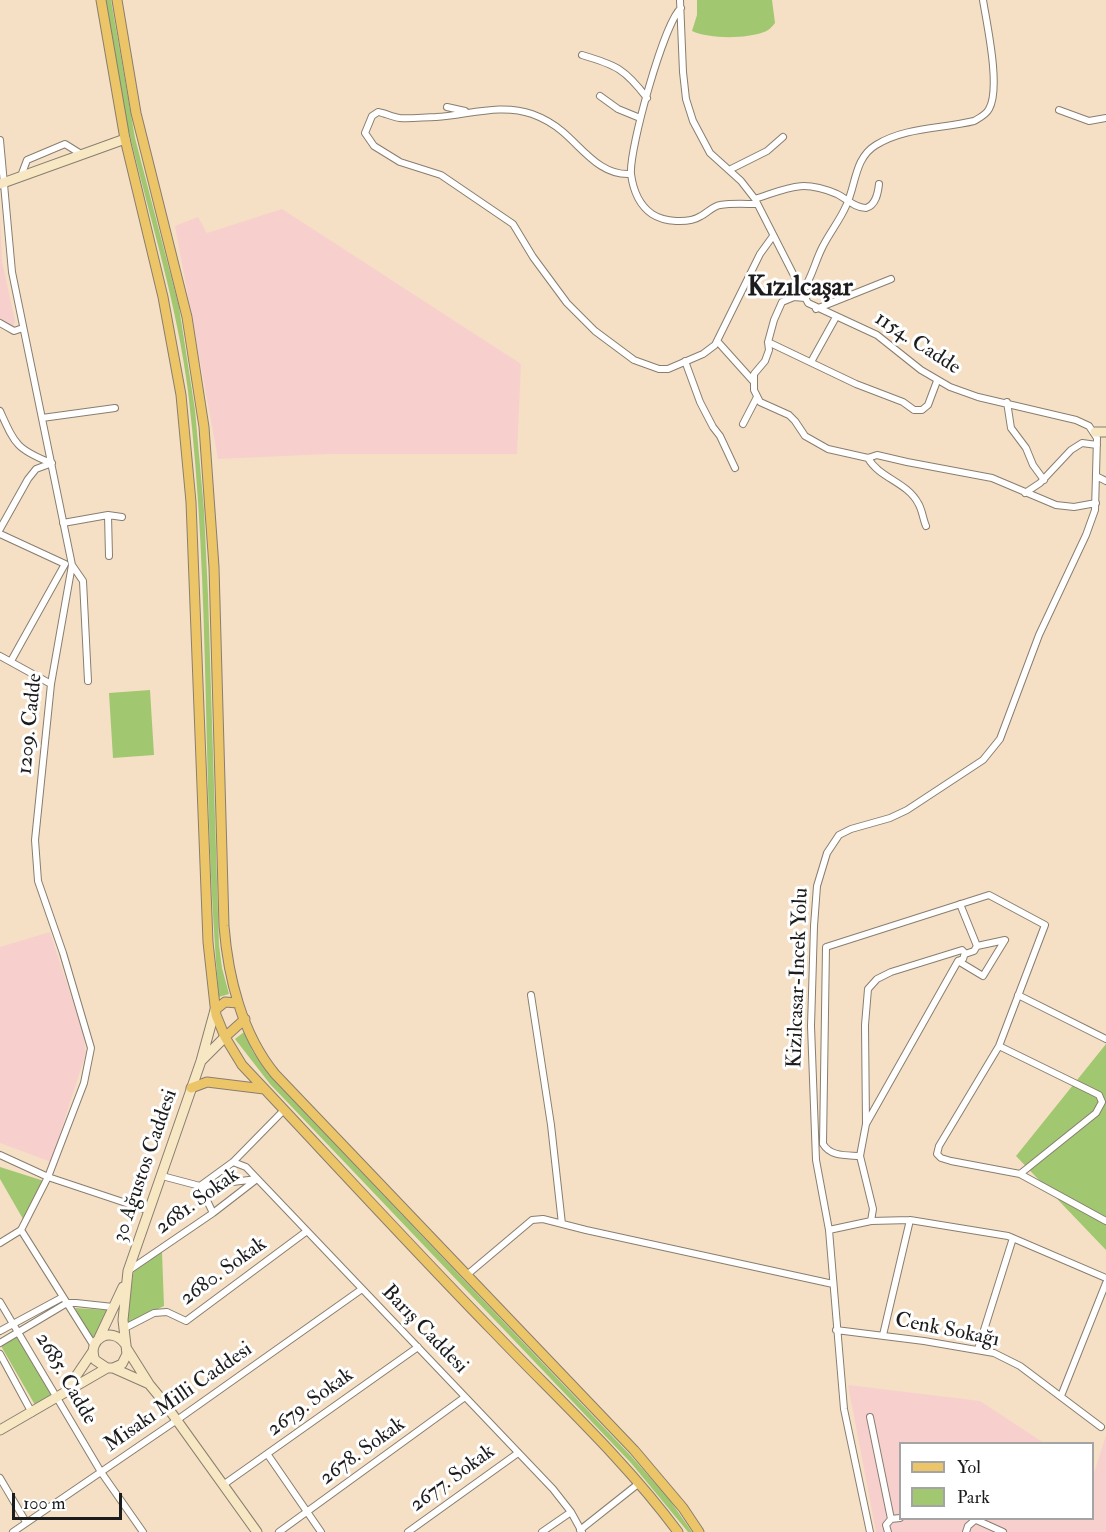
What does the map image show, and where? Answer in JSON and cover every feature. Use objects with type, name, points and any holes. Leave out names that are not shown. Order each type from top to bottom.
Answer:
[{"type":"main road","points":[[101,0],[125,139],[165,306],[186,436],[208,942],[215,1010],[225,1037],[242,1065],[440,1277],[639,1484],[678,1532]]},
{"type":"main road","points":[[117,0],[136,113],[187,317],[200,397],[212,523],[224,926],[228,965],[238,1003],[259,1051],[275,1074],[634,1450],[683,1508],[699,1532]]},
{"type":"main road","points":[[3,183],[125,139]]},
{"type":"main road","points":[[1095,432],[1106,432]]},
{"type":"main road","points":[[215,1010],[225,1002],[238,1003]]},
{"type":"main road","name":"30 Ağustos Caddesi","points":[[126,1282],[201,1061],[215,1010]]},
{"type":"main road","points":[[225,1037],[245,1019]]},
{"type":"main road","name":"30 Ağustos Caddesi","points":[[201,1061],[225,1037]]},
{"type":"main road","points":[[191,1088],[207,1082],[264,1089]]},
{"type":"main road","points":[[0,1430],[32,1413],[67,1390],[122,1364],[125,1359],[126,1346],[123,1329],[126,1282]]},
{"type":"main road","points":[[67,1390],[95,1345],[126,1282]]},
{"type":"main road","points":[[149,1384],[95,1360],[95,1345],[103,1335],[114,1334],[126,1346],[149,1384],[257,1532]]},
{"type":"street","name":"1154. Cadde","points":[[680,0],[686,99],[701,139],[710,153],[741,181],[756,201],[808,303],[816,309],[877,335],[937,381],[950,387],[978,397],[1076,420],[1089,426],[1095,432]]},
{"type":"street","points":[[983,0],[992,51],[992,94],[989,109],[974,121],[909,132],[877,144],[864,156],[848,201],[822,248],[803,295],[782,302],[774,320],[765,361],[754,374],[753,381],[757,397],[765,406],[789,415],[805,436],[828,449],[868,458],[877,455],[992,478],[1056,505],[1074,507],[1096,503]]},
{"type":"street","points":[[681,8],[672,21],[663,44],[640,118],[632,154],[631,174],[635,190],[639,200],[652,214],[665,219],[689,221],[721,205],[756,201],[798,185],[833,193],[862,208],[870,207],[878,193],[879,184]]},
{"type":"street","points":[[582,55],[621,69],[647,98]]},
{"type":"street","points":[[600,96],[618,109],[640,118]]},
{"type":"street","points":[[447,107],[474,112]]},
{"type":"street","points":[[631,174],[616,172],[593,161],[562,131],[535,115],[521,111],[497,110],[400,118],[378,112],[372,116],[365,133],[374,146],[400,162],[441,175],[513,224],[533,257],[567,303],[595,331],[634,360],[659,369],[668,369],[707,352],[718,342],[760,254],[773,236]]},
{"type":"street","points":[[1059,110],[1089,121],[1106,118]]},
{"type":"street","points":[[729,170],[767,152],[783,137]]},
{"type":"street","name":"1209. Cadde","points":[[0,140],[12,272],[72,565],[51,684],[35,840],[38,881],[63,953],[91,1048],[84,1083],[48,1177],[21,1230]]},
{"type":"street","points":[[21,177],[27,160],[65,144],[81,154]]},
{"type":"street","points":[[816,309],[891,279]]},
{"type":"street","points":[[810,362],[836,316]]},
{"type":"street","points":[[0,323],[14,331],[23,328]]},
{"type":"street","points":[[718,342],[753,381]]},
{"type":"street","points":[[768,342],[856,384],[903,402],[914,410],[922,410],[928,405],[937,381]]},
{"type":"street","points":[[685,361],[700,402],[735,468]]},
{"type":"street","points":[[743,424],[757,397]]},
{"type":"street","points":[[1007,402],[1011,428],[1026,448],[1032,465],[1044,480]]},
{"type":"street","points":[[42,417],[115,408]]},
{"type":"street","points":[[0,411],[13,440],[29,454],[52,464]]},
{"type":"street","name":"Kizilcasar-Incek Yolu","points":[[870,1532],[844,1408],[829,1230],[816,1160],[811,1026],[817,886],[821,867],[832,843],[839,835],[907,810],[983,760],[1000,739],[1039,635],[1086,535],[1096,503],[1097,438],[1095,432]]},
{"type":"street","points":[[1025,493],[1044,480],[1071,450],[1082,443],[1097,445]]},
{"type":"street","points":[[868,458],[871,464],[904,487],[918,502],[926,526]]},
{"type":"street","points":[[0,529],[36,469],[52,464]]},
{"type":"street","points":[[1096,476],[1106,481]]},
{"type":"street","points":[[63,523],[108,514],[122,517]]},
{"type":"street","points":[[108,514],[109,556]]},
{"type":"street","points":[[0,534],[65,564],[10,662]]},
{"type":"street","points":[[72,565],[83,581],[88,681]]},
{"type":"street","points":[[0,656],[51,684]]},
{"type":"street","points":[[860,1156],[833,1153],[823,1144],[826,947],[989,894],[1045,925],[999,1046],[939,1146],[937,1154],[951,1161],[1020,1174],[1106,1221]]},
{"type":"street","points":[[960,904],[977,946]]},
{"type":"street","points":[[866,1125],[958,961],[963,959],[965,954],[974,951],[977,946],[1005,940],[983,976],[958,961]]},
{"type":"street","points":[[871,1221],[873,1209],[860,1156],[866,1125],[865,1025],[870,985],[891,972],[962,950],[965,954]]},
{"type":"street","points":[[531,995],[552,1125],[562,1224]]},
{"type":"street","points":[[1018,995],[1106,1039]]},
{"type":"street","points":[[999,1046],[1099,1095],[1102,1102],[1096,1113],[1020,1174]]},
{"type":"street","points":[[200,1186],[233,1162],[284,1110]]},
{"type":"street","points":[[0,1155],[48,1177],[150,1210]]},
{"type":"street","name":"Barış Caddesi","points":[[233,1162],[246,1167],[552,1489],[571,1512],[581,1531]]},
{"type":"street","points":[[162,1176],[200,1186],[257,1179]]},
{"type":"street","name":"2681. Sokak","points":[[128,1271],[213,1213],[257,1179]]},
{"type":"street","points":[[200,1186],[213,1213]]},
{"type":"street","points":[[468,1274],[532,1220],[543,1219],[833,1284]]},
{"type":"street","points":[[829,1230],[871,1221],[910,1220],[1013,1238],[1106,1278]]},
{"type":"street","points":[[883,1335],[910,1220]]},
{"type":"street","points":[[0,1243],[21,1230],[95,1345]]},
{"type":"street","name":"2680. Sokak","points":[[123,1329],[154,1313],[167,1312],[186,1321],[307,1231]]},
{"type":"street","points":[[978,1349],[1013,1238]]},
{"type":"street","points":[[1061,1396],[1106,1283]]},
{"type":"street","name":"Misakı Milli Caddesi","points":[[13,1532],[177,1420],[362,1288]]},
{"type":"street","points":[[0,1343],[19,1333],[65,1300]]},
{"type":"street","points":[[0,1331],[65,1300],[113,1307]]},
{"type":"street","name":"2685. Cadde","points":[[0,1302],[101,1472],[143,1532]]},
{"type":"street","name":"Cenk Sokağı","points":[[836,1329],[994,1353],[1020,1366],[1101,1428]]},
{"type":"street","name":"2679. Sokak","points":[[224,1485],[417,1347]]},
{"type":"street","points":[[0,1354],[32,1413]]},
{"type":"street","name":"2678. Sokak","points":[[279,1532],[465,1397]]},
{"type":"street","points":[[870,1417],[891,1519]]},
{"type":"street","name":"2677. Sokak","points":[[408,1532],[518,1453]]},
{"type":"street","points":[[267,1455],[321,1532]]},
{"type":"street","points":[[0,1478],[26,1522]]},
{"type":"street","points":[[581,1531],[639,1484]]},
{"type":"street","points":[[542,1532],[571,1512]]},
{"type":"street","points":[[888,1532],[886,1525],[891,1519],[899,1518]]},
{"type":"street","points":[[975,1520],[1003,1532]]},
{"type":"shaded area","points":[[282,209],[521,364],[517,454],[329,454],[218,459],[175,226],[198,217],[207,233]]},
{"type":"shaded area","points":[[0,215],[2,261],[15,321],[13,327],[0,319]]},
{"type":"shaded area","points":[[50,932],[83,1033],[86,1053],[51,1162],[0,1143],[0,947]]},
{"type":"shaded area","points":[[848,1385],[980,1401],[1042,1442],[899,1442],[899,1520],[1094,1520],[1094,1473],[1106,1435],[1106,1532],[876,1532]]},
{"type":"green space","points":[[106,0],[111,0],[135,138],[179,307],[195,410],[204,510],[208,595],[219,945],[229,994],[219,997],[210,846],[204,618],[188,391],[170,296],[123,105]]},
{"type":"green space","points":[[697,0],[772,0],[775,23],[770,29],[748,36],[718,37],[699,34],[692,31],[697,15]]},
{"type":"green space","points":[[150,690],[154,755],[113,758],[109,693]]},
{"type":"green space","points":[[244,1032],[253,1052],[269,1075],[631,1456],[669,1499],[692,1532],[688,1532],[631,1463],[270,1084],[235,1039]]},
{"type":"green space","points":[[1106,1044],[1106,1250],[1016,1156]]},
{"type":"green space","points":[[0,1167],[44,1181],[23,1219],[0,1179]]},
{"type":"green space","points":[[162,1252],[164,1306],[125,1325],[134,1269]]},
{"type":"green space","points":[[75,1308],[107,1310],[93,1342]]},
{"type":"green space","points":[[18,1336],[52,1394],[35,1405],[1,1346]]},
{"type":"district","name":"Kızılcaşar","points":[[800,289]]}]
